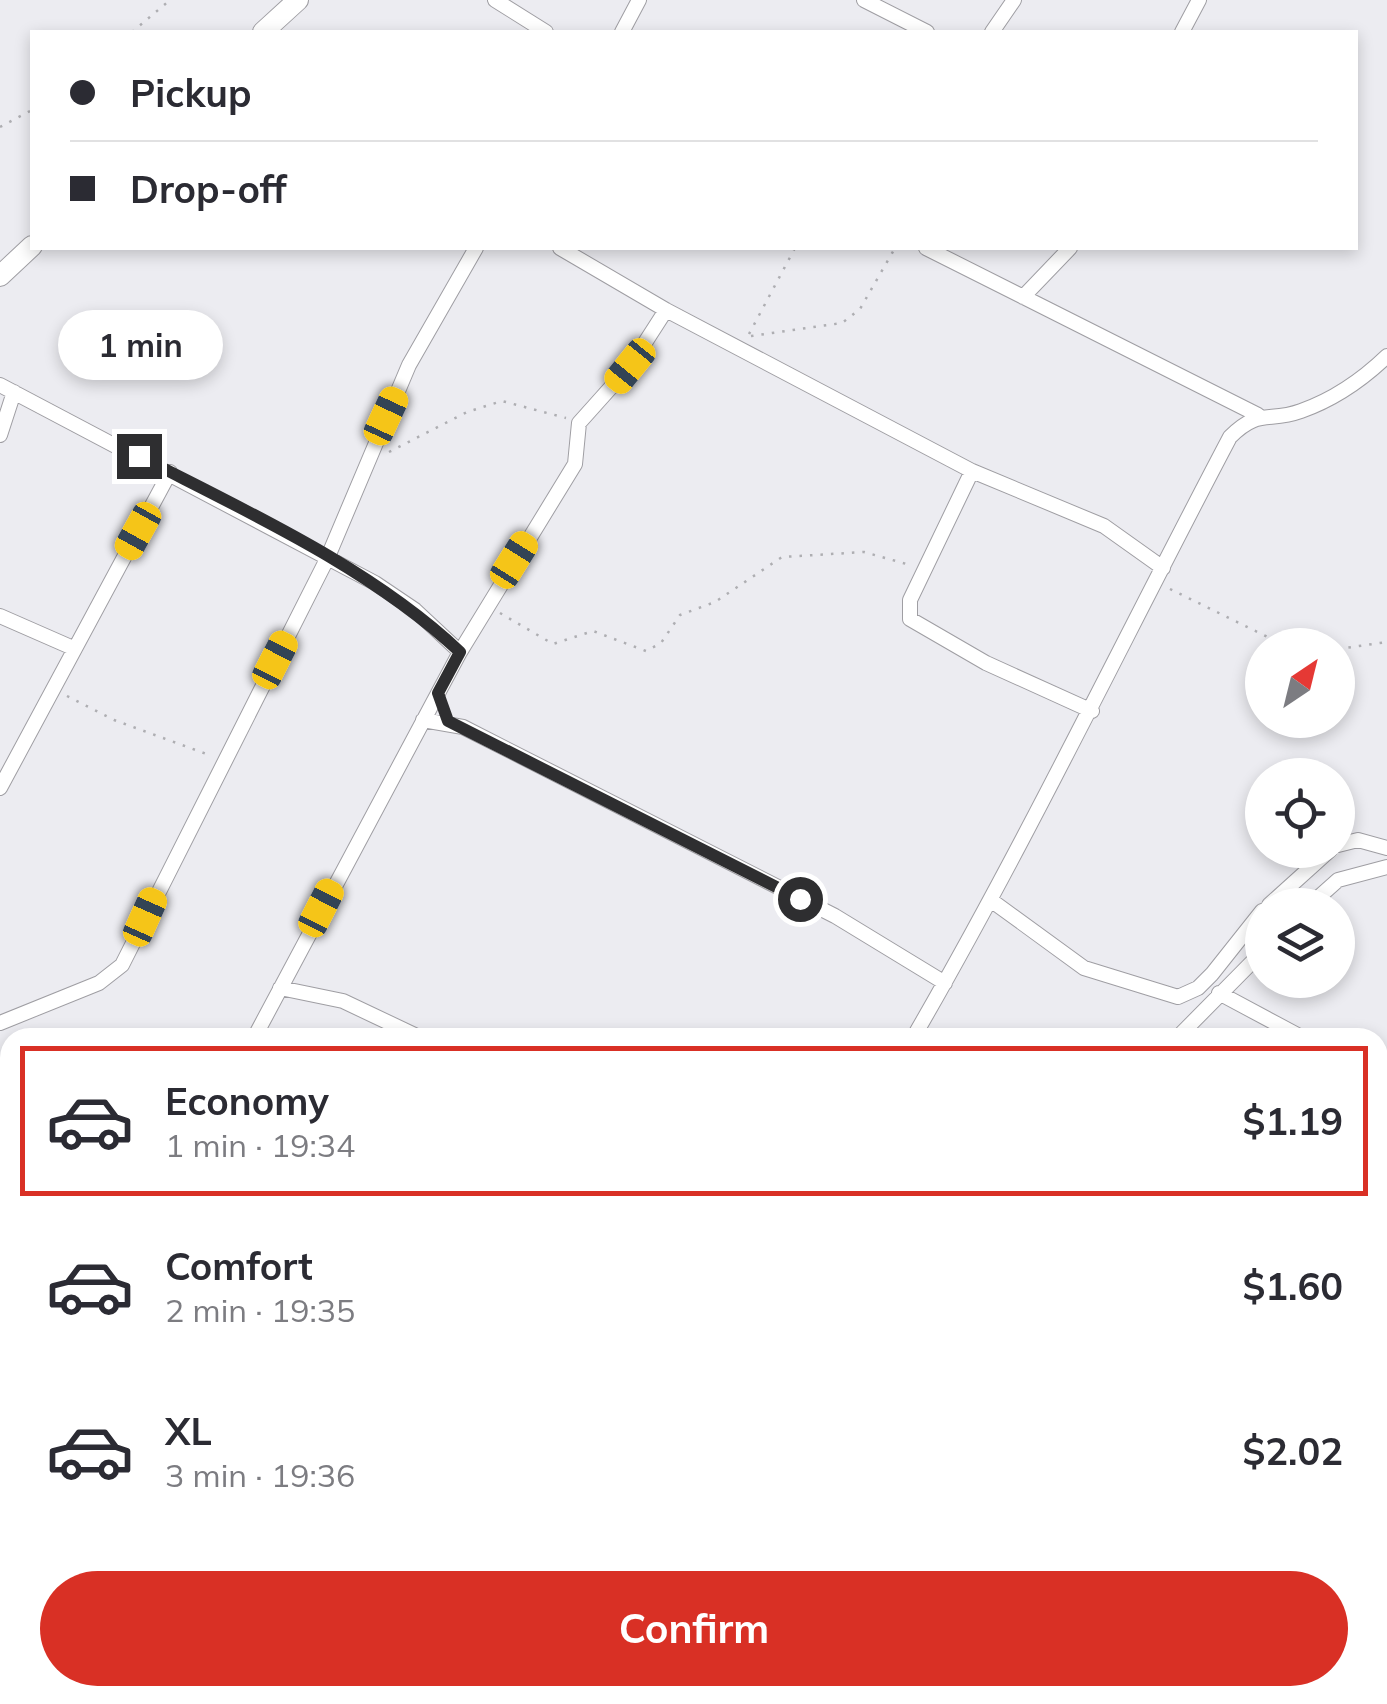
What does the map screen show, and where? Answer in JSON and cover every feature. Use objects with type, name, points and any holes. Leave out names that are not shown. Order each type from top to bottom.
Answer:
[{"type":"street","points":[[265,30],[298,0]]},
{"type":"street","points":[[494,0],[543,30]]},
{"type":"street","points":[[623,30],[640,0]]},
{"type":"street","points":[[864,0],[923,30]]},
{"type":"street","points":[[993,30],[1014,0]]},
{"type":"street","points":[[1183,30],[1200,0]]},
{"type":"street","points":[[0,276],[30,248]]},
{"type":"street","points":[[0,1023],[99,983],[122,965],[327,559],[409,365],[475,250]]},
{"type":"street","points":[[563,250],[666,310],[972,471],[1104,526],[1163,568]]},
{"type":"street","points":[[930,250],[1258,415],[1297,413],[1338,396],[1387,356]]},
{"type":"street","points":[[1023,296],[1068,250]]},
{"type":"street","points":[[259,1028],[422,720],[574,464],[578,427],[630,366],[666,310]]},
{"type":"street","points":[[0,434],[7,388],[375,582],[415,610],[460,652]]},
{"type":"street","points":[[920,1028],[1092,711],[1109,668],[1230,437],[1233,422],[1226,401]]},
{"type":"street","points":[[1230,437],[1258,415]]},
{"type":"street","points":[[972,471],[910,600],[910,619],[986,663],[1092,711]]},
{"type":"street","points":[[0,788],[170,472]]},
{"type":"street","points":[[0,616],[73,648]]},
{"type":"street","points":[[438,693],[448,721]]},
{"type":"street","points":[[422,720],[448,721],[835,916],[945,983]]},
{"type":"street","points":[[1355,841],[1387,848]]},
{"type":"street","points":[[1329,888],[1338,880],[1387,867]]},
{"type":"street","points":[[1288,888],[1310,868]]},
{"type":"street","points":[[992,901],[1084,968],[1178,997],[1188,994],[1212,974],[1245,932]]},
{"type":"street","points":[[1186,1028],[1245,968]]},
{"type":"street","points":[[280,988],[343,1001],[400,1028]]},
{"type":"street","points":[[1219,993],[1284,1028]]},
{"type":"path","points":[[134,30],[170,0]]},
{"type":"path","points":[[0,127],[30,111]]},
{"type":"path","points":[[795,250],[748,336],[842,322],[860,308],[893,250]]},
{"type":"path","points":[[365,464],[467,412],[502,401],[521,403],[554,418],[593,409]]},
{"type":"path","points":[[490,608],[553,644],[593,631],[646,651],[660,643],[680,616],[715,602],[782,557],[864,552],[924,570]]},
{"type":"path","points":[[1155,583],[1251,628]]},
{"type":"path","points":[[1355,647],[1387,642]]},
{"type":"path","points":[[51,690],[114,720],[222,761]]},
{"type":"route","points":[[139,456],[375,582],[415,610],[460,652],[438,693],[448,721],[800,899]]}]
